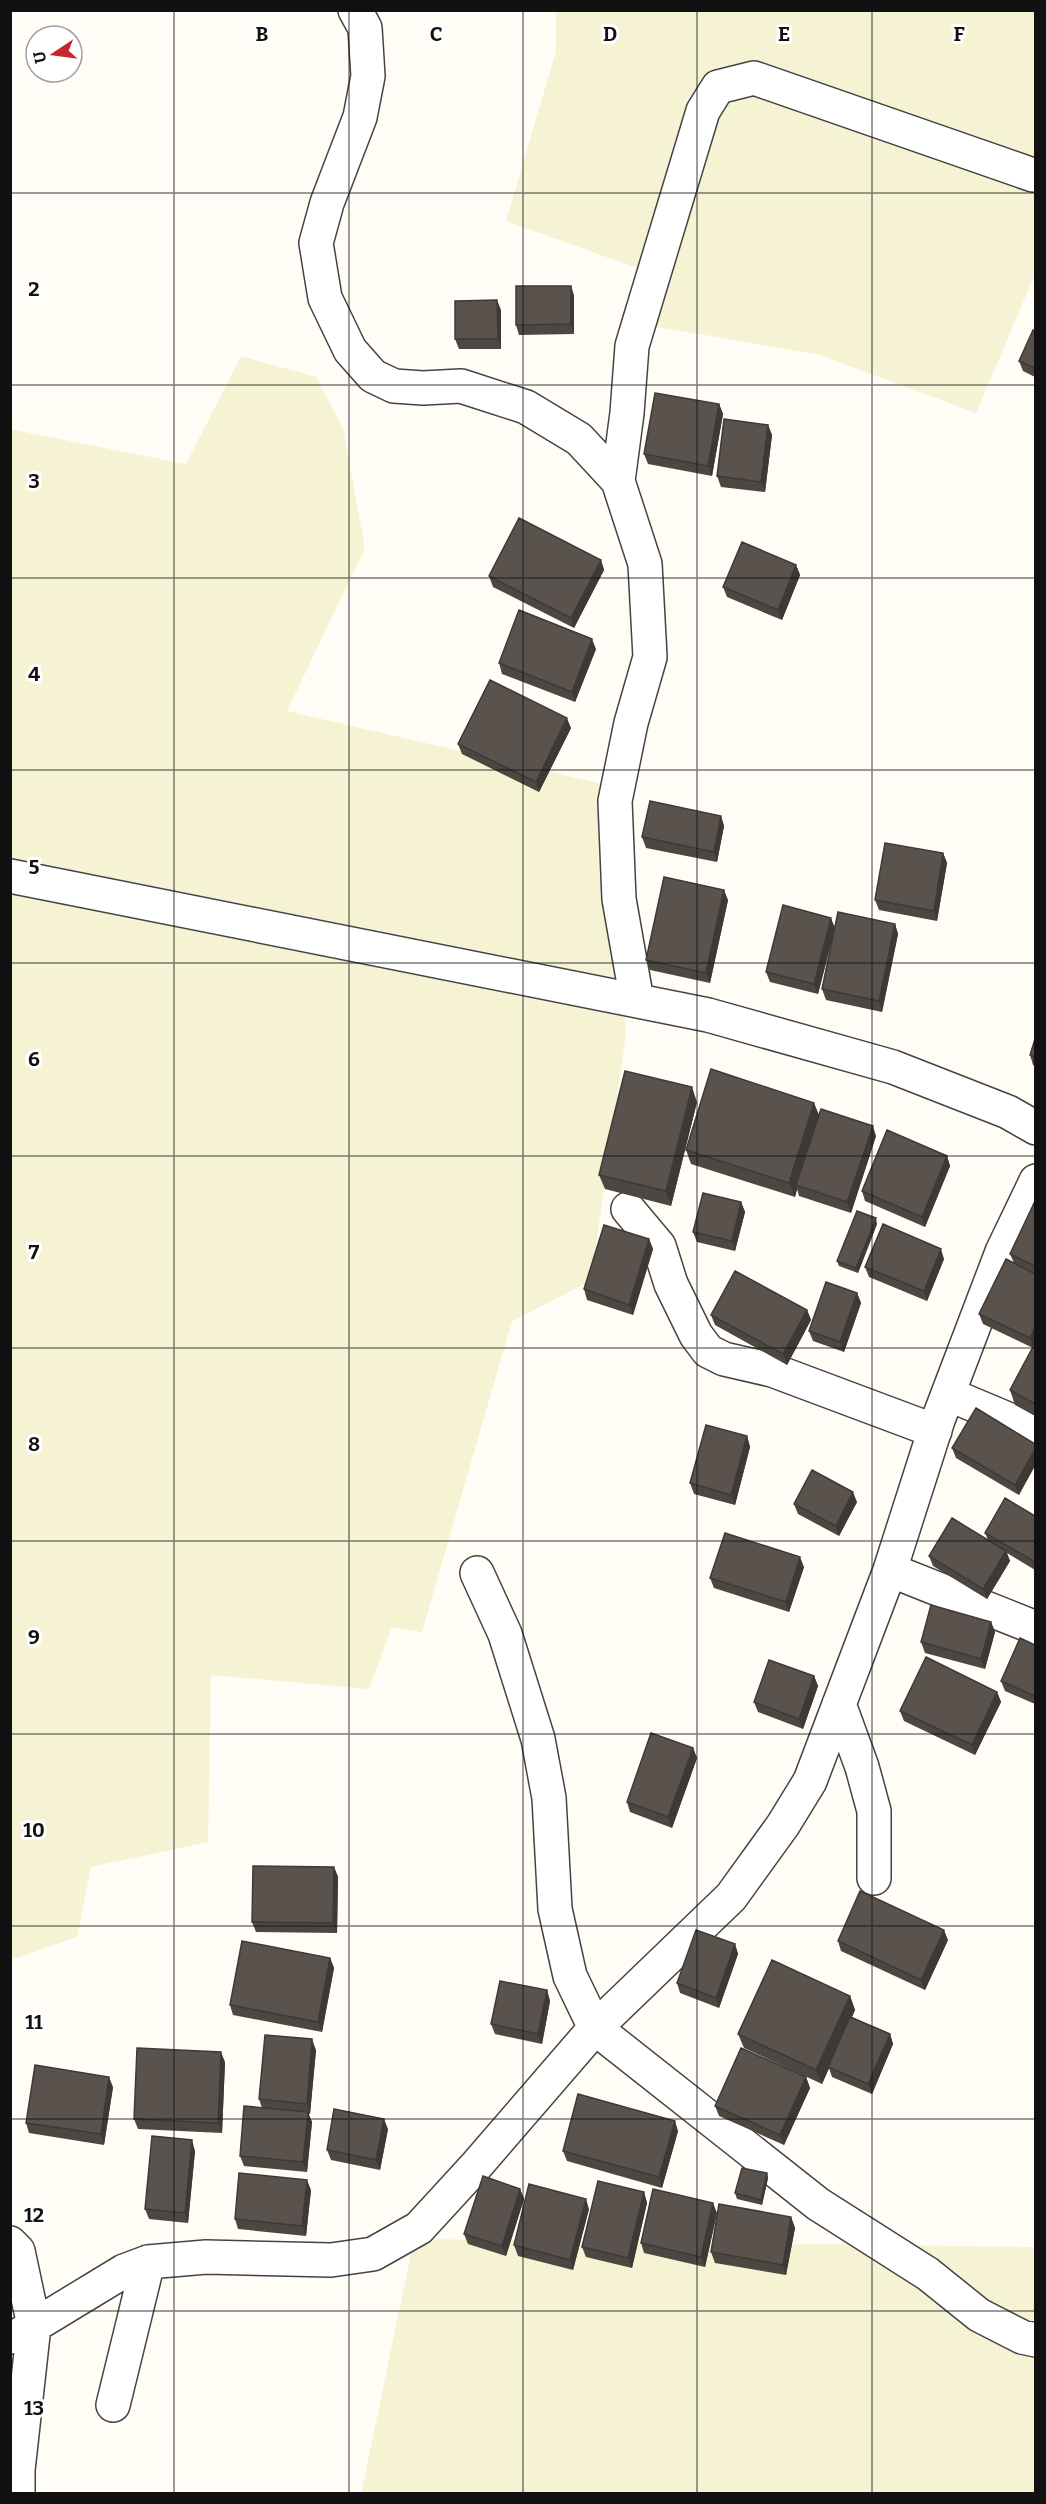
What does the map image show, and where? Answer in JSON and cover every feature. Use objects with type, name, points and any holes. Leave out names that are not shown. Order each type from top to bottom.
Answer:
[{"type":"street","points":[[355,10],[365,28],[368,76],[360,117],[327,203],[316,243],[325,298],[350,350],[373,376],[394,386],[423,388],[461,386],[526,407],[579,439],[618,481],[645,564],[650,657],[632,723],[615,801],[620,898],[637,1001]]},
{"type":"street","points":[[618,481],[627,413],[632,346],[703,111],[718,87],[754,78],[1033,176]]},
{"type":"street","points":[[10,876],[708,1015],[893,1067],[1008,1112],[1035,1128]]},
{"type":"street","points":[[22,2331],[124,2271],[148,2262],[206,2257],[331,2260],[373,2254],[419,2228],[595,2028],[731,1897],[783,1825],[810,1781],[890,1569],[948,1394],[1002,1252],[1035,1182]]},
{"type":"street","points":[[628,1209],[659,1246],[671,1284],[696,1335],[708,1351],[724,1359],[772,1370],[802,1380],[935,1431]]},
{"type":"street","points":[[948,1394],[1035,1431]]},
{"type":"street","points":[[890,1569],[1035,1628]]},
{"type":"street","points":[[477,1573],[505,1634],[538,1739],[549,1798],[555,1909],[570,1976],[595,2028],[818,2204],[928,2274],[979,2315],[1022,2337],[1035,2340]]},
{"type":"street","points":[[839,1704],[862,1767],[874,1811],[874,1878]]},
{"type":"street","points":[[10,2243],[18,2251],[22,2331],[18,2493]]},
{"type":"street","points":[[113,2405],[148,2262]]},
{"type":"shaded area","points":[[556,11],[1035,11],[1035,274],[976,413],[820,355],[641,324],[640,269],[506,221],[556,51]]},
{"type":"shaded area","points":[[241,356],[316,377],[343,428],[365,548],[287,711],[603,784],[626,1034],[591,1281],[512,1321],[422,1632],[392,1627],[369,1689],[211,1675],[208,1842],[91,1867],[77,1937],[11,1960],[10,429],[186,464]]},
{"type":"shaded area","points":[[414,2239],[1035,2247],[1035,2493],[361,2494]]},
{"type":"building","points":[[516,286],[571,286],[571,324],[516,325]]},
{"type":"building","points":[[497,300],[498,339],[455,339],[455,301]]},
{"type":"building","points":[[1033,330],[1035,331],[1035,368],[1019,361]]},
{"type":"building","points":[[655,393],[719,404],[708,466],[644,454]]},
{"type":"building","points":[[724,419],[768,425],[761,482],[717,476]]},
{"type":"building","points":[[519,518],[601,560],[571,618],[489,576]]},
{"type":"building","points":[[742,542],[796,565],[778,610],[723,587]]},
{"type":"building","points":[[519,610],[592,639],[572,692],[499,663]]},
{"type":"building","points":[[490,680],[567,718],[536,782],[458,744]]},
{"type":"building","points":[[650,801],[721,816],[714,852],[642,837]]},
{"type":"building","points":[[885,843],[943,853],[934,911],[875,900]]},
{"type":"building","points":[[664,877],[724,890],[706,973],[646,960]]},
{"type":"building","points":[[783,905],[831,918],[814,984],[766,972]]},
{"type":"building","points":[[838,912],[895,924],[879,1001],[822,989]]},
{"type":"building","points":[[1035,1039],[1035,1057],[1030,1055]]},
{"type":"building","points":[[711,1069],[814,1103],[789,1183],[686,1150]]},
{"type":"building","points":[[625,1071],[692,1087],[666,1191],[599,1175]]},
{"type":"building","points":[[821,1109],[873,1126],[847,1202],[796,1185]]},
{"type":"building","points":[[887,1130],[947,1156],[922,1217],[862,1191]]},
{"type":"building","points":[[703,1193],[741,1202],[732,1241],[693,1232]]},
{"type":"building","points":[[1035,1201],[1035,1266],[1010,1254]]},
{"type":"building","points":[[857,1211],[876,1218],[856,1268],[837,1261]]},
{"type":"building","points":[[883,1224],[941,1249],[924,1291],[865,1267]]},
{"type":"building","points":[[604,1225],[649,1239],[629,1305],[584,1289]]},
{"type":"building","points":[[1006,1259],[1035,1274],[1035,1327],[1030,1338],[979,1314]]},
{"type":"building","points":[[735,1271],[807,1310],[783,1354],[711,1315]]},
{"type":"building","points":[[826,1282],[857,1293],[840,1342],[809,1331]]},
{"type":"building","points":[[1035,1343],[1035,1404],[1010,1390]]},
{"type":"building","points":[[976,1408],[1035,1444],[1035,1449],[1015,1485],[952,1448]]},
{"type":"building","points":[[706,1425],[747,1436],[731,1495],[690,1483]]},
{"type":"building","points":[[812,1470],[853,1492],[836,1526],[794,1504]]},
{"type":"building","points":[[1005,1498],[1035,1516],[1035,1562],[985,1533]]},
{"type":"building","points":[[952,1518],[1006,1551],[983,1589],[929,1556]]},
{"type":"building","points":[[725,1533],[800,1557],[786,1602],[710,1578]]},
{"type":"building","points":[[931,1605],[991,1622],[981,1659],[921,1642]]},
{"type":"building","points":[[1020,1638],[1035,1645],[1035,1696],[1001,1681]]},
{"type":"building","points":[[926,1657],[997,1692],[972,1745],[900,1711]]},
{"type":"building","points":[[769,1660],[814,1676],[799,1719],[754,1702]]},
{"type":"building","points":[[651,1733],[693,1748],[668,1817],[627,1802]]},
{"type":"building","points":[[253,1866],[334,1867],[333,1923],[252,1922]]},
{"type":"building","points":[[860,1891],[944,1930],[921,1980],[838,1941]]},
{"type":"building","points":[[696,1930],[735,1944],[716,1998],[677,1983]]},
{"type":"building","points":[[242,1941],[330,1958],[318,2022],[230,2005]]},
{"type":"building","points":[[772,1960],[850,1996],[816,2070],[738,2034]]},
{"type":"building","points":[[500,1981],[547,1990],[538,2034],[491,2024]]},
{"type":"building","points":[[850,2017],[890,2034],[868,2084],[828,2067]]},
{"type":"building","points":[[265,2035],[312,2039],[307,2104],[259,2099]]},
{"type":"building","points":[[137,2048],[221,2052],[218,2123],[134,2119]]},
{"type":"building","points":[[741,2048],[806,2077],[780,2135],[715,2106]]},
{"type":"building","points":[[35,2065],[109,2077],[101,2134],[26,2123]]},
{"type":"building","points":[[578,2094],[675,2121],[659,2177],[563,2151]]},
{"type":"building","points":[[244,2106],[308,2112],[303,2162],[240,2156]]},
{"type":"building","points":[[334,2109],[384,2119],[376,2160],[327,2150]]},
{"type":"building","points":[[152,2136],[192,2140],[185,2213],[145,2209]]},
{"type":"building","points":[[742,2168],[767,2173],[761,2200],[735,2193]]},
{"type":"building","points":[[239,2173],[307,2180],[302,2226],[235,2219]]},
{"type":"building","points":[[483,2176],[520,2189],[502,2246],[464,2234]]},
{"type":"building","points":[[598,2181],[644,2192],[628,2258],[582,2247]]},
{"type":"building","points":[[529,2184],[586,2199],[570,2260],[514,2245]]},
{"type":"building","points":[[653,2189],[713,2203],[701,2257],[641,2243]]},
{"type":"building","points":[[719,2204],[791,2217],[783,2265],[711,2252]]}]
